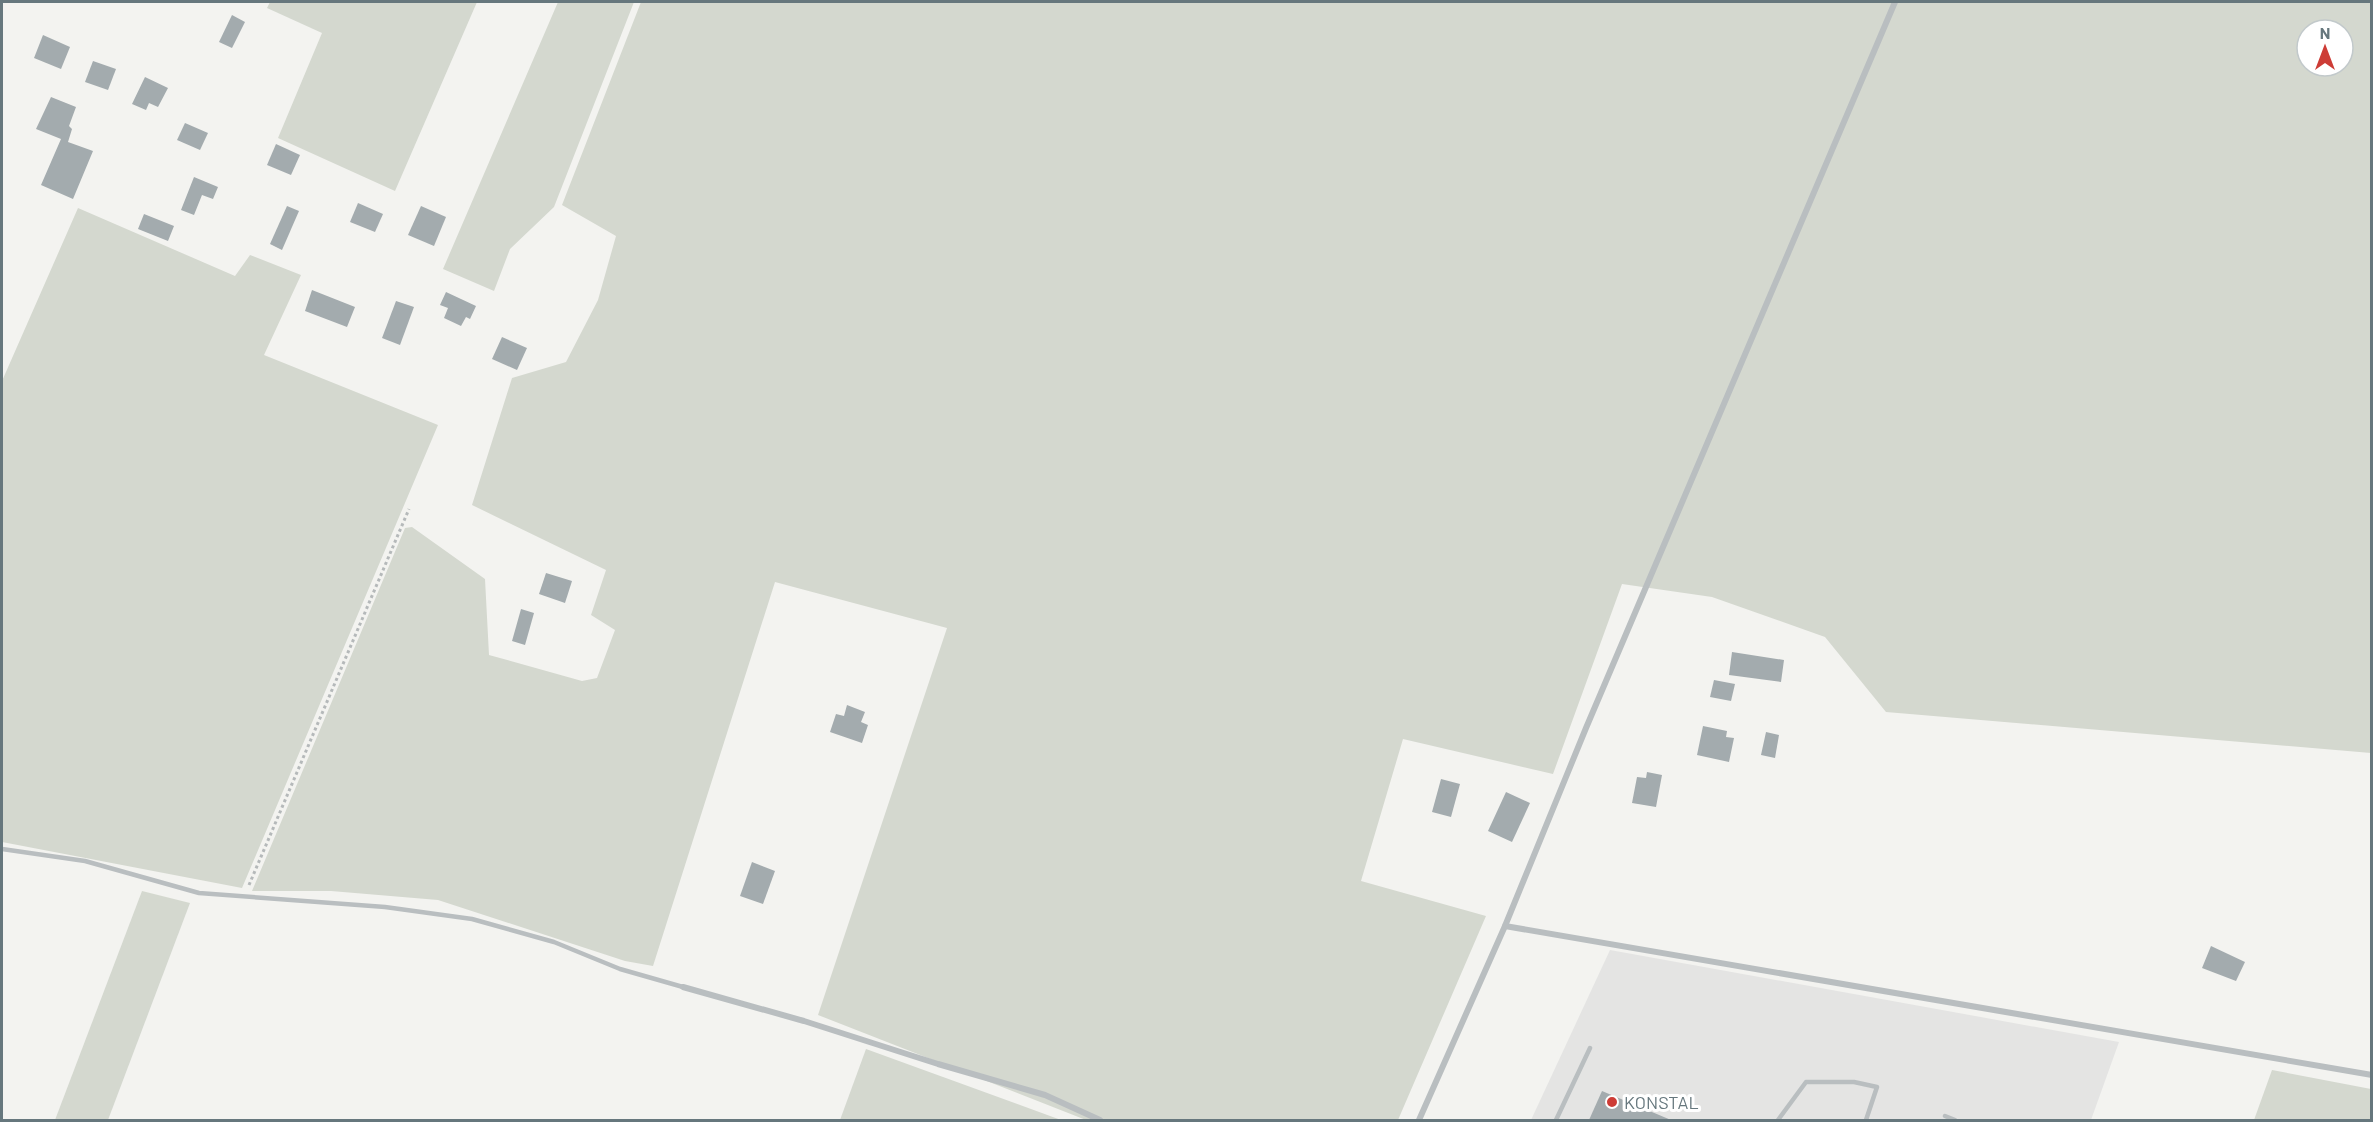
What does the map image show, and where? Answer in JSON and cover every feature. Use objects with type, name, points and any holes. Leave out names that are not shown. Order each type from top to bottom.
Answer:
[{"type":"street","points":[[1419,1120],[1505,926],[1586,728],[1895,2]]},
{"type":"street","points":[[1505,926],[2372,1075]]},
{"type":"street","points":[[683,987],[804,1021],[1045,1095],[1100,1120]]},
{"type":"lane","points":[[2,849],[86,861],[199,893],[385,907],[472,919],[554,942],[620,969],[683,987]]},
{"type":"lane","points":[[1556,1120],[1590,1048]]},
{"type":"lane","points":[[1778,1120],[1806,1082],[1854,1082],[1877,1087],[1866,1120]]},
{"type":"lane","points":[[1945,1116],[1955,1120]]},
{"type":"path","points":[[244,898],[409,509]]},
{"type":"shaded area","points":[[270,2],[477,2],[395,191],[278,138],[322,33],[267,8]]},
{"type":"shaded area","points":[[558,2],[634,2],[554,207],[510,249],[494,291],[443,269]]},
{"type":"shaded area","points":[[641,2],[2371,2],[2371,753],[1886,712],[1825,637],[1712,597],[1622,584],[1553,774],[1403,739],[1361,881],[1486,916],[1398,1120],[1086,1120],[818,1015],[947,628],[775,582],[653,966],[625,961],[438,900],[331,891],[252,891],[405,528],[412,527],[485,579],[489,655],[582,681],[597,678],[615,630],[591,615],[606,570],[472,505],[512,378],[566,362],[598,300],[616,236],[562,205]]},
{"type":"shaded area","points":[[78,208],[235,276],[250,255],[301,275],[264,355],[438,425],[242,888],[2,842],[2,381]]},
{"type":"shaded area","points":[[142,891],[190,903],[108,1120],[55,1120]]},
{"type":"shaded area","points":[[1610,950],[2119,1042],[2091,1120],[1531,1120]]},
{"type":"shaded area","points":[[866,1049],[1061,1120],[840,1120]]},
{"type":"shaded area","points":[[2272,1070],[2371,1089],[2371,1120],[2254,1120]]},
{"type":"building","points":[[232,15],[245,22],[232,48],[219,42]]},
{"type":"building","points":[[43,35],[70,47],[61,69],[34,58]]},
{"type":"building","points":[[93,61],[116,69],[108,90],[85,82]]},
{"type":"building","points":[[145,77],[168,88],[158,107],[149,103],[146,110],[132,104]]},
{"type":"building","points":[[51,97],[76,107],[69,126],[72,129],[68,142],[93,151],[73,199],[41,185],[61,139],[36,129]]},
{"type":"building","points":[[185,123],[208,133],[200,150],[177,140]]},
{"type":"building","points":[[276,144],[300,155],[291,175],[267,165]]},
{"type":"building","points":[[194,177],[218,187],[213,199],[202,195],[194,215],[181,210]]},
{"type":"building","points":[[358,203],[383,214],[375,232],[350,222]]},
{"type":"building","points":[[287,206],[299,211],[282,250],[270,244]]},
{"type":"building","points":[[421,206],[446,217],[434,246],[408,235]]},
{"type":"building","points":[[144,214],[174,226],[168,241],[138,229]]},
{"type":"building","points":[[312,290],[355,307],[347,327],[305,311]]},
{"type":"building","points":[[446,292],[476,306],[470,319],[466,317],[461,326],[444,318],[448,308],[440,305]]},
{"type":"building","points":[[396,301],[414,307],[400,345],[382,338]]},
{"type":"building","points":[[502,337],[527,348],[517,370],[492,359]]},
{"type":"building","points":[[546,573],[572,581],[565,603],[539,594]]},
{"type":"building","points":[[521,609],[534,613],[525,645],[512,641]]},
{"type":"building","points":[[1732,652],[1784,660],[1781,682],[1729,675]]},
{"type":"building","points":[[1714,680],[1735,684],[1731,701],[1710,697]]},
{"type":"building","points":[[847,705],[865,712],[861,722],[868,725],[862,743],[830,732],[836,714],[844,716]]},
{"type":"building","points":[[1703,726],[1727,731],[1726,737],[1734,738],[1729,762],[1697,755]]},
{"type":"building","points":[[1766,732],[1779,735],[1775,758],[1761,755]]},
{"type":"building","points":[[1647,772],[1662,775],[1656,807],[1632,803],[1637,777],[1646,778]]},
{"type":"building","points":[[1441,779],[1460,784],[1451,817],[1432,812]]},
{"type":"building","points":[[1506,792],[1530,803],[1512,842],[1488,831]]},
{"type":"building","points":[[752,862],[775,871],[763,904],[740,896]]},
{"type":"building","points":[[2211,946],[2245,962],[2236,981],[2202,968]]},
{"type":"building","name":"KONSTAL","points":[[1602,1091],[1671,1120],[1589,1120]]},
{"type":"place","name":"KONSTAL","points":[[1612,1102]]}]
